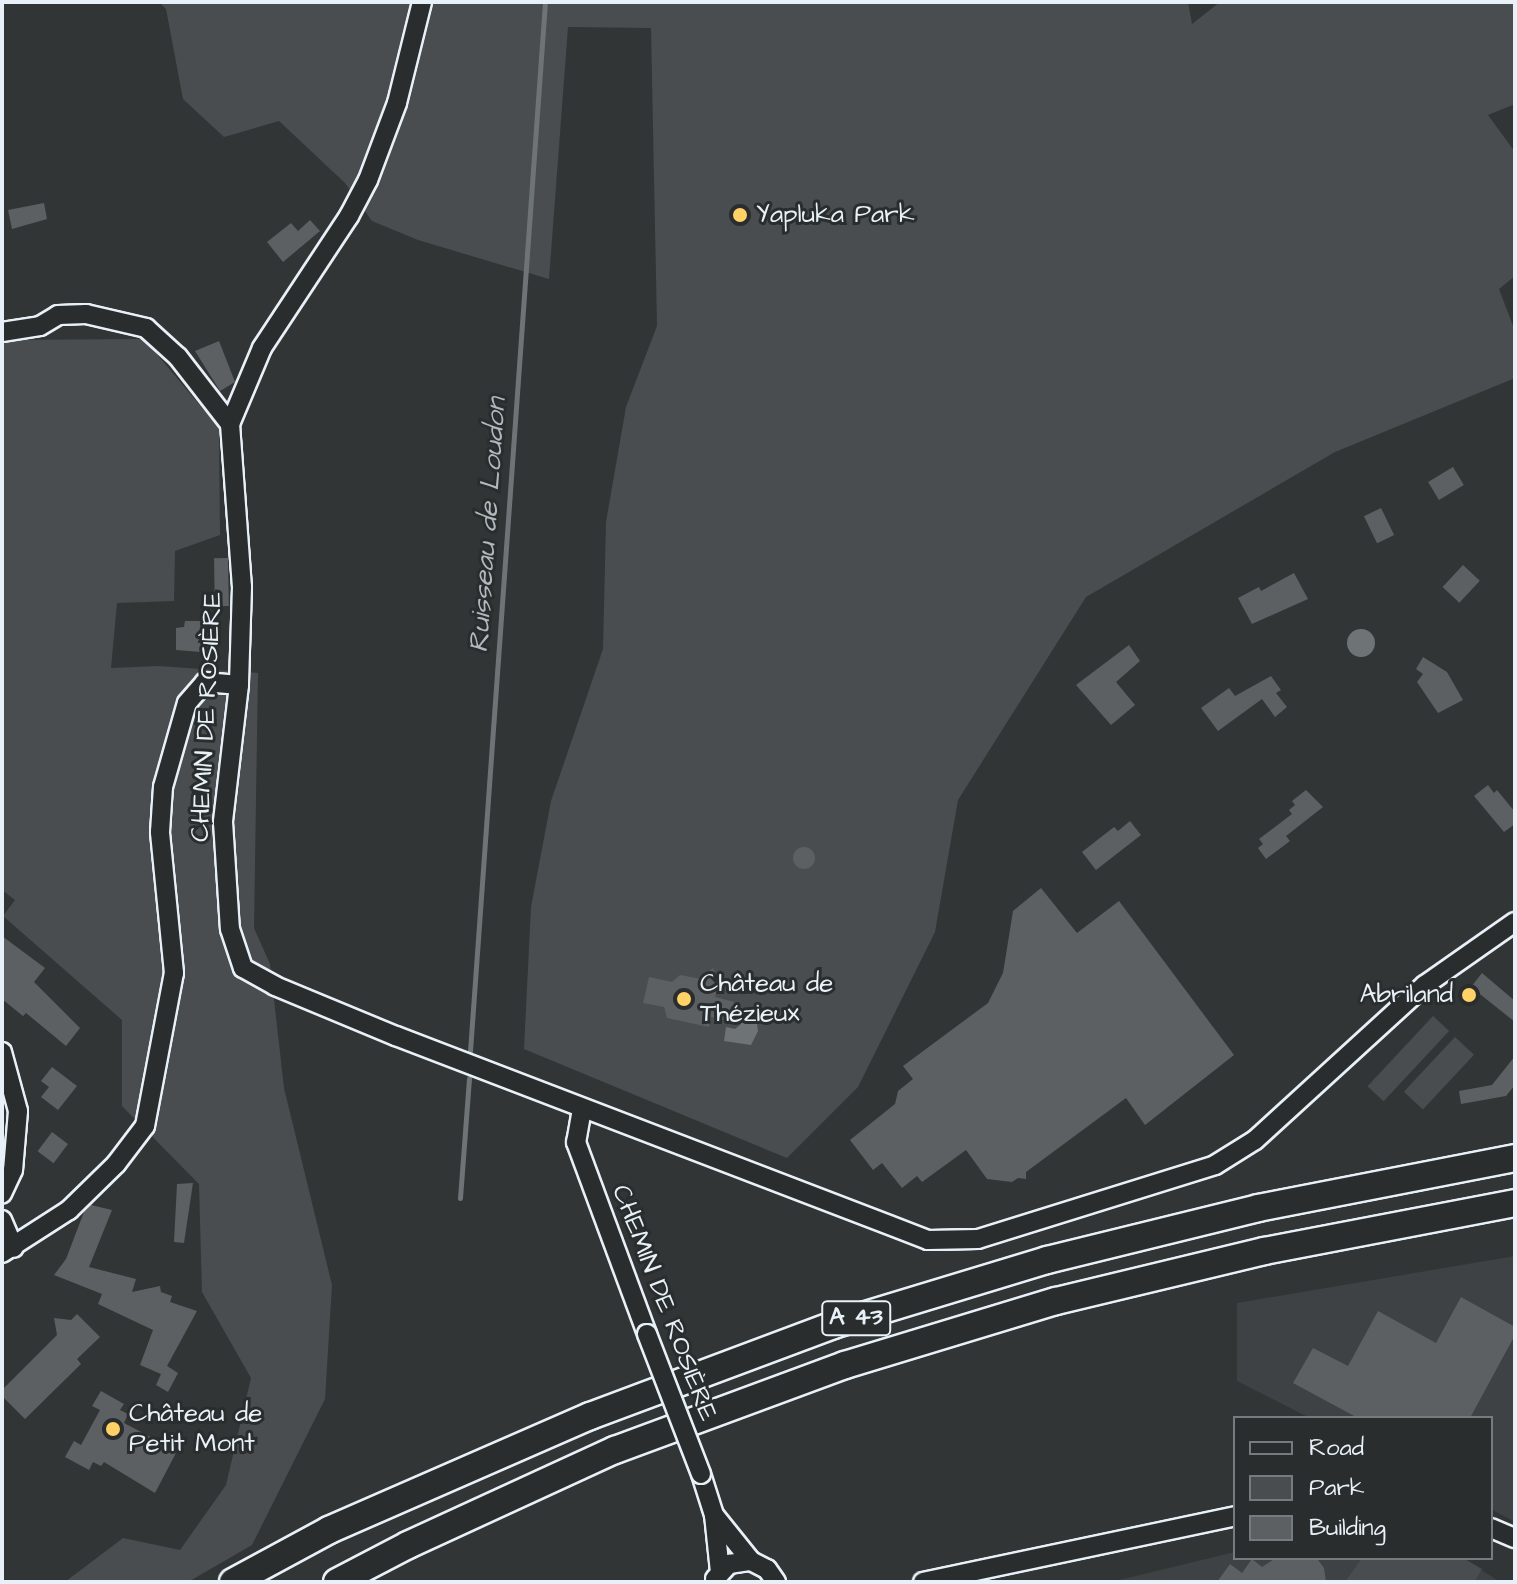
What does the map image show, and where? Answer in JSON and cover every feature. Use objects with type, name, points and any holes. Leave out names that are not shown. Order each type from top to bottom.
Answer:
[{"type":"highway","name":"A 43","points":[[233,1582],[329,1530],[590,1416],[833,1325],[1047,1260],[1258,1208],[1515,1158]]},
{"type":"highway","name":"A 43","points":[[337,1582],[408,1545],[615,1450],[845,1365],[1070,1297],[1264,1251],[1515,1203]]},
{"type":"street","name":"CHEMIN DE ROSIÈRE","points":[[422,2],[397,103],[368,180],[349,216],[262,348],[230,424],[242,587],[239,685],[223,822],[230,929],[243,968],[315,1003],[640,1132],[928,1240],[978,1239],[1215,1165],[1255,1140],[1425,985],[1515,922]]},
{"type":"street","points":[[2,332],[40,326],[58,315],[86,314],[146,328],[178,357],[230,424]]},
{"type":"street","points":[[2,1220],[8,1251],[69,1210],[116,1164],[145,1126],[174,973],[160,832],[163,787],[187,703],[205,682],[239,685]]},
{"type":"street","points":[[2,1052],[18,1111],[13,1170],[2,1194]]},
{"type":"street","name":"CHEMIN DE ROSIÈRE","points":[[582,1109],[576,1142],[701,1474],[714,1515],[717,1577]]},
{"type":"street","name":"CHEMIN DE ROSIÈRE","points":[[714,1515],[751,1561],[767,1569],[776,1582]]},
{"type":"street","points":[[923,1582],[1233,1516]]},
{"type":"street","points":[[1493,1529],[1515,1538]]},
{"type":"street","points":[[717,1577],[729,1564],[751,1561]]},
{"type":"shaded area","points":[[1361,629],[1371,633],[1375,643],[1371,653],[1361,657],[1351,653],[1347,643],[1351,633]]},
{"type":"shaded area","points":[[743,1014],[756,1016],[758,1031],[751,1045],[724,1041],[726,1027],[735,1029],[741,1024]]},
{"type":"shaded area","points":[[1515,1256],[1515,1522],[1493,1510],[1493,1416],[1306,1416],[1237,1381],[1237,1303]]},
{"type":"shaded area","points":[[1233,1552],[1233,1560],[1466,1560],[1500,1582],[1111,1582]]},
{"type":"green space","points":[[159,2],[1188,2],[1192,24],[1220,2],[1515,2],[1515,104],[1488,115],[1515,152],[1515,276],[1499,289],[1515,331],[1515,378],[1335,452],[1086,597],[958,800],[935,932],[858,1087],[787,1158],[524,1049],[531,907],[551,801],[603,649],[606,522],[626,407],[657,326],[651,28],[568,27],[549,279],[418,240],[372,221],[345,183],[279,121],[224,137],[183,99],[166,9]]},
{"type":"green space","points":[[144,339],[219,428],[220,535],[175,551],[174,601],[117,603],[111,668],[158,666],[258,673],[254,928],[270,964],[284,1088],[332,1285],[325,1399],[252,1545],[188,1582],[65,1582],[123,1538],[180,1550],[226,1485],[251,1378],[202,1292],[199,1184],[122,1106],[122,1020],[3,916],[15,900],[2,890],[2,340]]},
{"type":"green space","points":[[1433,1016],[1449,1031],[1384,1101],[1368,1086]]},
{"type":"green space","points":[[1455,1037],[1474,1055],[1423,1110],[1404,1092]]},
{"type":"green space","points":[[1361,1560],[1466,1560],[1482,1569],[1474,1582],[1345,1582]]},
{"type":"building","points":[[44,203],[47,219],[12,229],[8,210]]},
{"type":"building","points":[[310,220],[320,231],[283,262],[267,242],[291,223],[298,231]]},
{"type":"building","points":[[219,341],[235,382],[220,391],[195,351]]},
{"type":"building","points":[[1453,467],[1464,485],[1439,500],[1428,482]]},
{"type":"building","points":[[1381,508],[1394,535],[1377,543],[1364,516]]},
{"type":"building","points":[[214,558],[228,558],[229,606],[215,606]]},
{"type":"building","points":[[1463,565],[1480,581],[1459,603],[1443,587]]},
{"type":"building","points":[[1294,573],[1308,599],[1252,624],[1238,598],[1259,587],[1261,591]]},
{"type":"building","points":[[185,621],[214,621],[213,653],[176,650],[176,628],[184,627]]},
{"type":"building","points":[[1129,645],[1140,661],[1116,682],[1135,705],[1111,725],[1076,685]]},
{"type":"building","points":[[1423,657],[1447,672],[1463,700],[1438,713],[1417,682],[1423,674],[1416,669]]},
{"type":"building","points":[[1271,676],[1281,690],[1276,693],[1287,707],[1275,717],[1262,699],[1218,731],[1201,708],[1229,688],[1235,696]]},
{"type":"building","points":[[1488,785],[1494,793],[1497,790],[1515,812],[1515,824],[1504,832],[1474,796]]},
{"type":"building","points":[[1306,790],[1323,807],[1286,836],[1290,841],[1266,859],[1258,848],[1263,844],[1259,839],[1292,814],[1289,810],[1295,805],[1292,801]]},
{"type":"building","points":[[1130,821],[1141,835],[1096,870],[1082,852],[1114,827],[1118,831]]},
{"type":"building","points":[[804,847],[812,850],[815,858],[812,866],[804,869],[796,866],[793,858],[796,850]]},
{"type":"building","points":[[1041,888],[1077,933],[1119,901],[1234,1055],[1145,1125],[1126,1098],[1026,1172],[1026,1179],[1018,1178],[1012,1182],[987,1179],[966,1150],[922,1182],[917,1176],[902,1188],[882,1163],[873,1170],[850,1140],[895,1104],[898,1091],[913,1079],[903,1066],[988,1003],[1003,973],[1013,911]]},
{"type":"building","points":[[2,936],[45,968],[34,982],[80,1028],[66,1046],[26,1013],[23,1016],[2,999]]},
{"type":"building","name":"Château de Thézieux","points":[[713,968],[719,983],[715,997],[734,1002],[730,1021],[711,1017],[709,1027],[667,1018],[664,1007],[643,1003],[649,977],[672,982],[680,975],[701,979]]},
{"type":"building","points":[[1482,973],[1515,1001],[1515,1022],[1471,987]]},
{"type":"building","points":[[1515,1056],[1515,1085],[1506,1096],[1461,1104],[1459,1091],[1492,1085]]},
{"type":"building","points":[[52,1067],[77,1086],[58,1110],[41,1097],[49,1087],[41,1081]]},
{"type":"building","points":[[52,1132],[68,1144],[54,1163],[38,1151]]},
{"type":"building","points":[[193,1183],[184,1243],[174,1242],[177,1184]]},
{"type":"building","points":[[91,1205],[112,1210],[89,1267],[136,1279],[132,1292],[160,1286],[161,1292],[172,1296],[170,1302],[197,1311],[167,1366],[178,1373],[168,1392],[156,1385],[161,1374],[140,1365],[153,1330],[98,1304],[102,1294],[54,1275],[66,1259],[84,1212]]},
{"type":"building","points":[[1461,1297],[1515,1327],[1515,1335],[1471,1416],[1354,1416],[1293,1383],[1313,1348],[1348,1366],[1378,1311],[1436,1343]]},
{"type":"building","points":[[77,1314],[100,1337],[77,1359],[81,1364],[25,1419],[2,1396],[2,1390],[57,1335],[54,1318],[71,1320]]},
{"type":"building","name":"Château de Petit Mont","points":[[101,1391],[124,1404],[120,1410],[128,1414],[124,1423],[177,1451],[155,1493],[104,1462],[101,1466],[93,1462],[89,1470],[65,1457],[74,1441],[81,1445],[100,1410],[92,1406]]},
{"type":"building","points":[[1251,1560],[1262,1567],[1273,1560],[1318,1560],[1324,1568],[1326,1582],[1217,1582],[1230,1564],[1242,1573]]},
{"type":"waterway","name":"Ruisseau de Loudon","points":[[470,1051],[545,2]]},
{"type":"waterway","name":"Ruisseau de Loudon","points":[[460,1198],[469,1078]]},
{"type":"place","name":"Yapluka Park","points":[[740,215]]},
{"type":"place","name":"Abriland","points":[[1469,995]]},
{"type":"place","name":"Château de Thézieux","points":[[684,999]]},
{"type":"place","name":"Château de Petit Mont","points":[[113,1429]]}]
